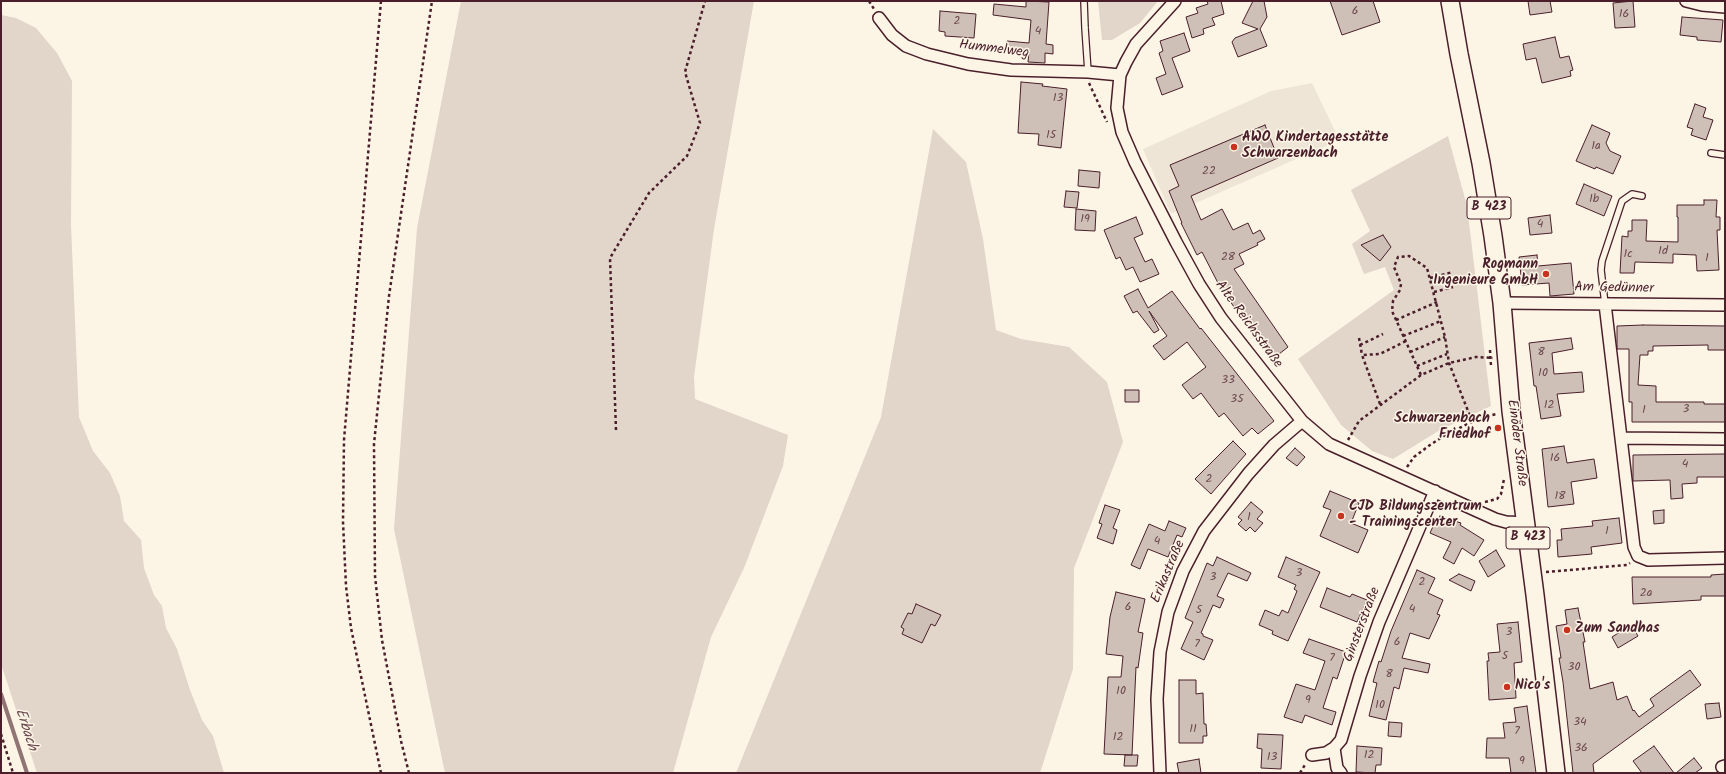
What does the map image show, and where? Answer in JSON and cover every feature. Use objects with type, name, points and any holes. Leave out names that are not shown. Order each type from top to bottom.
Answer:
[{"type":"main road","name":"Einöder Straße","points":[[1450,1],[1486,192],[1502,303],[1511,411],[1533,574],[1556,773]]},
{"type":"street","name":"Alte Reichsstraße","points":[[1175,1],[1136,44],[1126,62],[1120,75],[1117,108],[1122,132],[1135,162],[1199,284],[1221,318],[1302,421],[1329,444],[1342,452],[1401,476],[1482,513],[1506,522],[1526,523]]},
{"type":"street","points":[[1686,1],[1702,5],[1725,7]]},
{"type":"street","name":"Hummelweg","points":[[879,18],[892,35],[906,46],[927,54],[968,64],[1011,70],[1088,72],[1120,75]]},
{"type":"street","name":"Am Gedünner","points":[[1502,303],[1725,305]]},
{"type":"street","points":[[1605,304],[1634,547],[1638,556],[1648,560],[1725,558]]},
{"type":"street","name":"Erikastraße","points":[[1160,773],[1157,699],[1160,652],[1168,612],[1183,571],[1204,531],[1248,474],[1274,446],[1302,421]]},
{"type":"street","points":[[1622,438],[1725,439]]},
{"type":"street","name":"Ginsterstraße","points":[[1334,748],[1341,740],[1360,676],[1379,622],[1435,491]]},
{"type":"street","points":[[1312,755],[1326,753],[1334,748],[1337,768],[1341,773]]},
{"type":"lane","points":[[1084,1],[1084,28],[1088,72]]},
{"type":"lane","points":[[1711,152],[1725,155]]},
{"type":"lane","points":[[1605,304],[1601,270],[1602,261],[1622,201],[1632,194],[1642,196]]},
{"type":"path","points":[[381,1],[344,440],[343,522],[346,586],[351,628],[382,773]]},
{"type":"path","points":[[409,773],[401,741],[382,640],[377,590],[374,519],[374,444],[389,296],[432,1]]},
{"type":"path","points":[[616,430],[610,258],[649,193],[687,156],[700,123],[685,72],[705,1]]},
{"type":"path","points":[[1088,72],[1089,84],[1109,126],[1122,132]]},
{"type":"path","points":[[1421,375],[1392,311],[1393,301],[1400,290],[1401,284],[1394,267],[1398,257],[1409,256],[1427,268],[1437,302],[1449,363],[1472,422]]},
{"type":"path","points":[[1430,278],[1453,272]]},
{"type":"path","points":[[1434,292],[1453,287]]},
{"type":"path","points":[[1396,320],[1437,302]]},
{"type":"path","points":[[1403,336],[1441,321]]},
{"type":"path","points":[[1360,345],[1383,334]]},
{"type":"path","points":[[1410,352],[1445,337]]},
{"type":"path","points":[[1359,338],[1362,355],[1380,404]]},
{"type":"path","points":[[1362,355],[1380,354],[1406,341]]},
{"type":"path","points":[[1417,366],[1447,354]]},
{"type":"path","points":[[1342,452],[1358,421],[1421,375],[1449,363],[1476,357],[1507,359]]},
{"type":"path","points":[[1401,476],[1414,458],[1430,445],[1482,417],[1511,411]]},
{"type":"path","points":[[1482,513],[1485,502],[1497,499],[1502,494],[1504,474]]},
{"type":"path","points":[[1533,574],[1628,564],[1638,556]]},
{"type":"path","points":[[1,734],[14,773]]},
{"type":"shaded area","points":[[461,1],[754,1],[714,229],[694,377],[695,399],[788,435],[783,466],[744,568],[711,637],[673,773],[445,773],[394,529],[417,228]]},
{"type":"shaded area","points":[[1098,1],[1158,1],[1140,23],[1112,40],[1102,40]]},
{"type":"shaded area","points":[[1,15],[16,18],[36,28],[57,53],[72,81],[71,225],[79,417],[93,451],[110,473],[120,496],[124,521],[141,540],[144,568],[154,595],[162,606],[166,628],[177,649],[190,690],[202,720],[213,736],[224,773],[37,773],[1,664]]},
{"type":"shaded area","name":"AWO Kindertagesstätte Schwarzenbach","points":[[1312,83],[1337,135],[1326,146],[1173,213],[1170,212],[1143,149],[1271,91]]},
{"type":"shaded area","points":[[933,129],[966,162],[983,239],[996,330],[1021,339],[1069,347],[1107,382],[1123,442],[1074,568],[1073,669],[1040,773],[736,773],[881,417]]},
{"type":"shaded area","points":[[1448,136],[1467,206],[1491,406],[1440,430],[1393,459],[1372,451],[1341,425],[1298,359],[1394,290],[1385,267],[1364,274],[1352,244],[1370,231],[1351,190]]},
{"type":"building","points":[[1026,1],[1049,2],[1046,44],[1053,45],[1053,54],[1045,53],[1045,63],[1028,62],[1029,52],[1007,51],[1007,41],[1029,43],[1031,20],[993,15],[994,4],[1026,7]]},
{"type":"building","points":[[1207,1],[1221,1],[1224,14],[1212,18],[1215,25],[1203,29],[1204,34],[1192,38],[1186,17],[1198,13],[1196,8],[1208,4]]},
{"type":"building","points":[[1253,1],[1264,1],[1267,17],[1260,29],[1267,46],[1238,57],[1232,42],[1235,38],[1258,29],[1242,23]]},
{"type":"building","points":[[1330,1],[1373,1],[1380,22],[1342,35]]},
{"type":"building","points":[[1528,1],[1550,1],[1552,12],[1530,15]]},
{"type":"building","points":[[1633,1],[1635,27],[1615,28],[1613,3]]},
{"type":"building","points":[[940,11],[976,14],[974,38],[945,36],[945,32],[939,31]]},
{"type":"building","points":[[1682,17],[1723,20],[1721,42],[1697,40],[1697,37],[1680,35]]},
{"type":"building","points":[[1184,33],[1190,51],[1172,58],[1183,87],[1162,95],[1156,78],[1166,74],[1159,53],[1163,51],[1160,41]]},
{"type":"building","points":[[1555,37],[1560,58],[1569,56],[1573,70],[1570,71],[1571,76],[1542,83],[1536,58],[1526,60],[1523,44]]},
{"type":"building","points":[[1021,82],[1043,84],[1042,86],[1067,89],[1061,148],[1038,145],[1039,134],[1018,133]]},
{"type":"building","points":[[1695,104],[1706,108],[1703,117],[1713,120],[1706,140],[1691,135],[1693,129],[1687,127]]},
{"type":"building","points":[[1265,125],[1278,158],[1191,196],[1201,220],[1222,209],[1233,230],[1248,223],[1253,234],[1260,230],[1265,239],[1257,243],[1258,245],[1239,254],[1244,264],[1234,269],[1288,347],[1274,358],[1237,305],[1234,307],[1218,283],[1202,252],[1197,255],[1181,223],[1169,191],[1179,186],[1170,165]]},
{"type":"building","points":[[1592,125],[1610,133],[1606,143],[1610,151],[1621,156],[1613,174],[1596,167],[1595,169],[1576,161]]},
{"type":"building","points":[[1079,170],[1100,172],[1099,188],[1078,186]]},
{"type":"building","points":[[1584,184],[1612,196],[1604,216],[1576,204]]},
{"type":"building","points":[[1066,191],[1079,192],[1077,208],[1064,207]]},
{"type":"building","points":[[1704,200],[1717,200],[1716,217],[1720,217],[1720,230],[1717,230],[1719,270],[1697,271],[1696,255],[1673,254],[1673,263],[1635,262],[1634,273],[1620,273],[1622,236],[1628,237],[1628,231],[1632,231],[1632,220],[1647,220],[1646,241],[1678,242],[1677,205],[1704,205]]},
{"type":"building","points":[[1076,209],[1096,211],[1095,231],[1075,230]]},
{"type":"building","points":[[1550,215],[1552,233],[1530,235],[1528,218]]},
{"type":"building","points":[[1136,217],[1143,234],[1134,238],[1145,262],[1152,259],[1159,274],[1140,282],[1133,267],[1126,270],[1120,257],[1116,259],[1104,230]]},
{"type":"building","points":[[1383,235],[1391,247],[1380,261],[1361,245]]},
{"type":"building","name":"Rogmann Ingenieure GmbH","points":[[1537,255],[1538,266],[1571,263],[1574,294],[1550,296],[1549,283],[1522,285],[1519,257]]},
{"type":"building","points":[[1138,289],[1148,308],[1172,291],[1200,329],[1201,328],[1274,421],[1258,434],[1252,428],[1243,436],[1224,413],[1219,417],[1201,393],[1193,399],[1182,385],[1206,367],[1187,342],[1164,360],[1153,346],[1167,336],[1149,311],[1159,330],[1154,333],[1137,311],[1133,313],[1124,296]]},
{"type":"building","points":[[1617,326],[1725,326],[1725,350],[1708,350],[1708,345],[1653,346],[1653,351],[1648,351],[1648,355],[1640,355],[1638,385],[1656,386],[1656,402],[1704,402],[1704,404],[1725,404],[1725,422],[1632,422],[1632,402],[1629,402],[1629,349],[1617,349]]},
{"type":"building","points":[[1571,338],[1573,349],[1552,353],[1554,374],[1582,372],[1584,392],[1557,394],[1561,416],[1541,419],[1536,386],[1534,386],[1529,343]]},
{"type":"building","points":[[1125,390],[1139,390],[1139,402],[1125,402]]},
{"type":"building","points":[[1233,441],[1246,454],[1211,494],[1195,479]]},
{"type":"building","points":[[1564,446],[1567,463],[1594,459],[1597,478],[1571,482],[1574,504],[1548,507],[1542,449]]},
{"type":"building","points":[[1295,448],[1305,457],[1297,466],[1286,458]]},
{"type":"building","points":[[1725,454],[1725,477],[1697,477],[1697,483],[1682,484],[1683,498],[1671,499],[1670,480],[1633,481],[1633,455]]},
{"type":"building","name":"CJD Bildungszentrum - Trainingscenter","points":[[1330,491],[1359,503],[1351,523],[1368,530],[1358,553],[1320,536],[1331,510],[1323,507]]},
{"type":"building","points":[[1251,502],[1263,512],[1257,519],[1263,523],[1255,532],[1250,527],[1246,531],[1238,524],[1242,520],[1238,517]]},
{"type":"building","points":[[1105,505],[1120,510],[1113,528],[1117,530],[1113,544],[1097,538],[1102,524],[1099,523]]},
{"type":"building","points":[[1664,510],[1664,523],[1654,524],[1653,511]]},
{"type":"building","points":[[1440,516],[1461,523],[1460,525],[1484,540],[1474,556],[1462,548],[1454,564],[1443,558],[1451,542],[1430,533],[1436,520],[1438,521]]},
{"type":"building","points":[[1619,518],[1622,543],[1591,547],[1592,554],[1558,557],[1557,540],[1562,540],[1561,529],[1593,526],[1592,521]]},
{"type":"building","points":[[1169,521],[1186,528],[1182,537],[1177,535],[1168,557],[1148,549],[1140,569],[1131,565],[1149,524],[1165,531]]},
{"type":"building","points":[[1496,550],[1505,566],[1488,577],[1479,561]]},
{"type":"building","points":[[1217,557],[1251,573],[1247,581],[1228,573],[1217,596],[1224,599],[1220,608],[1213,605],[1201,633],[1203,636],[1213,640],[1204,660],[1181,649],[1193,622],[1185,618],[1207,563],[1213,566]]},
{"type":"building","points":[[1286,557],[1320,572],[1288,641],[1272,634],[1273,631],[1259,625],[1265,610],[1279,616],[1282,610],[1288,613],[1297,591],[1294,589],[1296,585],[1278,577]]},
{"type":"building","points":[[1417,570],[1435,578],[1428,593],[1443,600],[1437,614],[1440,615],[1429,639],[1410,633],[1402,658],[1430,664],[1428,673],[1404,668],[1399,689],[1394,687],[1386,720],[1369,716],[1377,683],[1373,682],[1379,661],[1381,662],[1391,631]]},
{"type":"building","points":[[1459,574],[1475,581],[1471,591],[1449,580]]},
{"type":"building","points":[[1725,574],[1725,596],[1701,596],[1701,600],[1633,604],[1632,577],[1711,577],[1711,575]]},
{"type":"building","points":[[1327,588],[1350,597],[1352,594],[1367,600],[1357,622],[1320,607]]},
{"type":"building","points":[[1116,592],[1145,599],[1138,632],[1143,633],[1138,668],[1136,667],[1132,755],[1104,754],[1108,677],[1121,677],[1123,656],[1106,654],[1110,617]]},
{"type":"building","points":[[916,604],[941,615],[935,626],[931,624],[922,643],[902,634],[904,629],[901,627],[908,613],[912,614]]},
{"type":"building","points":[[1578,608],[1585,642],[1583,642],[1590,689],[1613,682],[1617,700],[1627,696],[1633,711],[1634,710],[1639,717],[1654,706],[1650,699],[1690,670],[1701,685],[1593,764],[1594,773],[1573,773],[1559,658],[1561,658],[1556,626],[1567,624],[1565,610]]},
{"type":"building","points":[[1518,622],[1522,662],[1514,663],[1516,698],[1489,700],[1487,661],[1489,661],[1488,653],[1500,652],[1497,624]]},
{"type":"building","points":[[1631,625],[1638,636],[1618,648],[1612,637]]},
{"type":"building","points":[[1309,639],[1346,652],[1337,679],[1333,677],[1323,708],[1336,712],[1332,725],[1305,715],[1302,723],[1284,717],[1296,684],[1315,690],[1325,661],[1303,653]]},
{"type":"building","points":[[1179,680],[1196,680],[1196,694],[1203,693],[1204,724],[1206,724],[1207,736],[1203,736],[1203,743],[1179,743]]},
{"type":"building","points":[[1719,703],[1721,717],[1707,719],[1705,704]]},
{"type":"building","points":[[1527,706],[1536,773],[1511,773],[1509,758],[1486,758],[1487,738],[1505,738],[1503,723],[1516,722],[1514,708]]},
{"type":"building","points":[[1389,722],[1402,723],[1401,737],[1388,736]]},
{"type":"building","points":[[1258,734],[1283,735],[1281,769],[1261,768],[1262,749],[1257,748]]},
{"type":"building","points":[[1357,746],[1382,748],[1381,765],[1376,765],[1375,773],[1356,772]]},
{"type":"building","points":[[1654,746],[1674,773],[1642,773],[1633,761]]},
{"type":"building","points":[[1125,755],[1138,755],[1137,766],[1124,766]]},
{"type":"building","points":[[1694,758],[1702,768],[1695,773],[1676,773]]},
{"type":"building","points":[[1199,759],[1201,773],[1179,773],[1177,763]]},
{"type":"waterway","name":"Erbach","points":[[1,694],[27,773]]},
{"type":"place","name":"AWO Kindertagesstätte Schwarzenbach","points":[[1234,147]]},
{"type":"place","name":"Rogmann Ingenieure GmbH","points":[[1546,274]]},
{"type":"place","name":"Schwarzenbach Friedhof","points":[[1498,428]]},
{"type":"place","name":"CJD Bildungszentrum - Trainingscenter","points":[[1341,516]]},
{"type":"place","name":"Zum Sandhas","points":[[1567,630]]},
{"type":"place","name":"Nico's","points":[[1507,687]]}]
